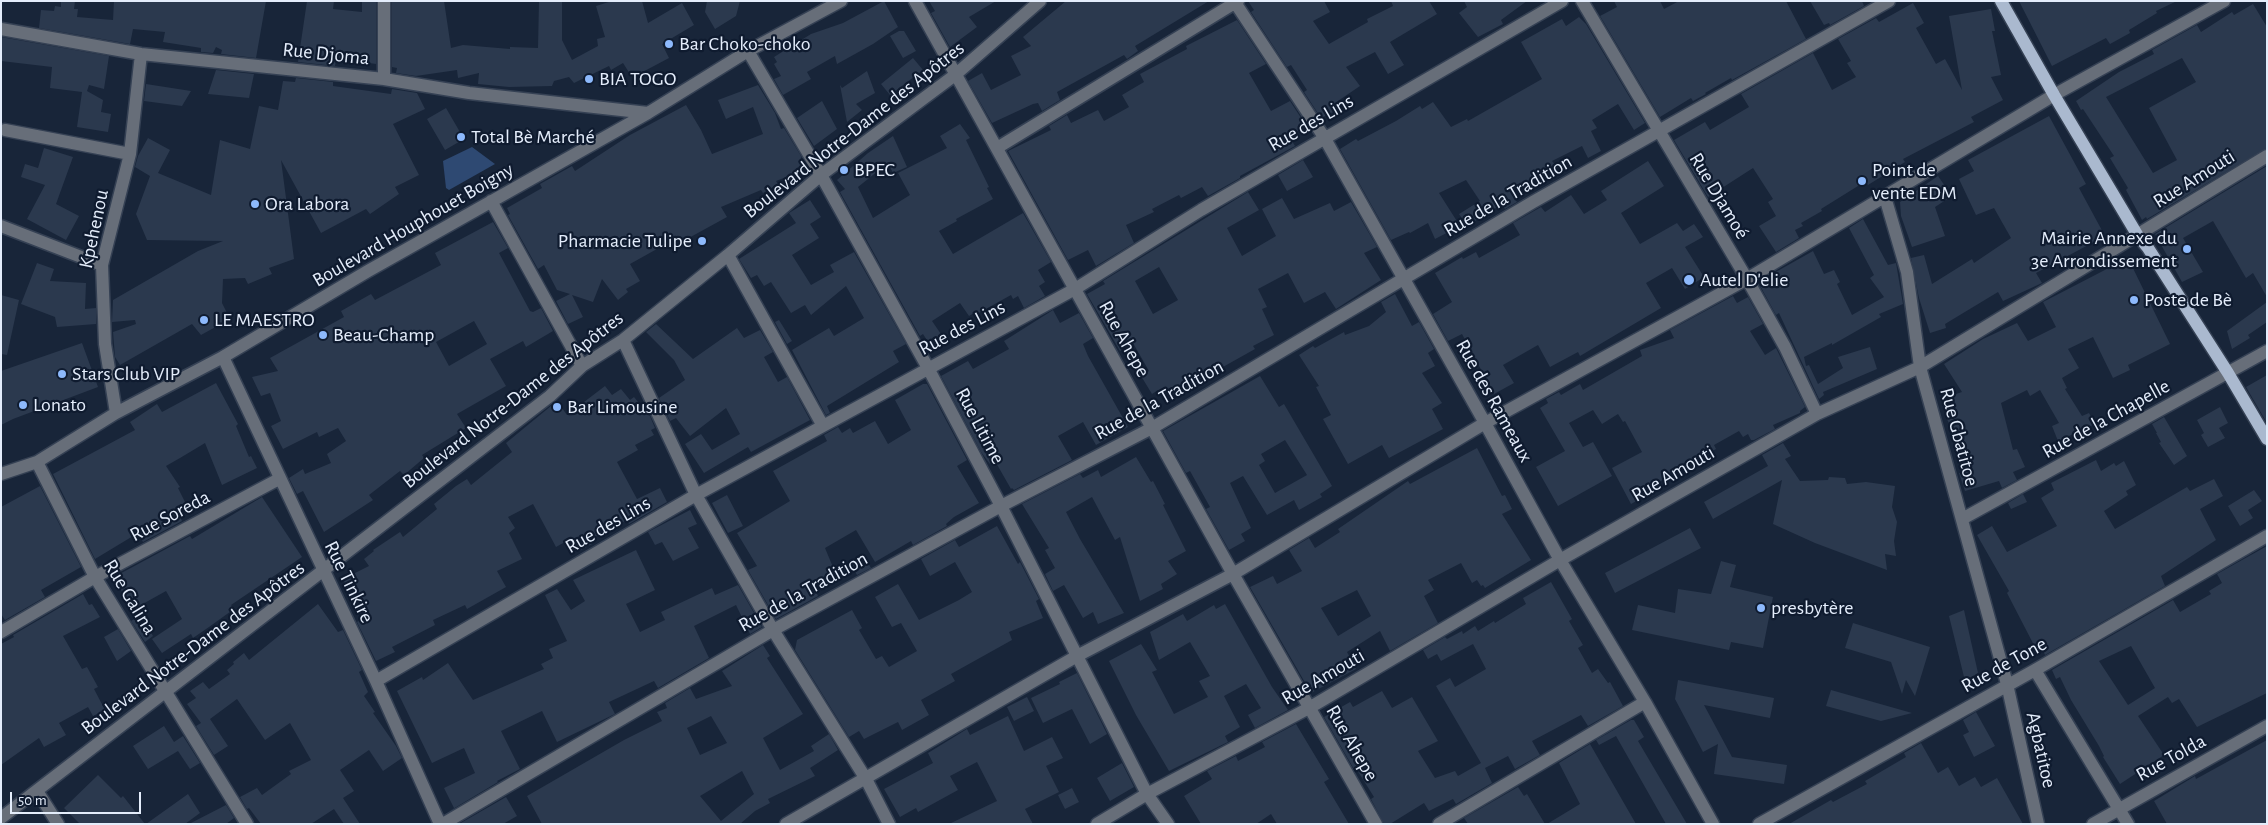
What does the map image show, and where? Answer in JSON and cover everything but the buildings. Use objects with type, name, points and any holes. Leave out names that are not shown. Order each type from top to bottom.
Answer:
[{"type":"main road","points":[[2001,1],[2054,95],[2138,236],[2148,248],[2228,373],[2267,439]]},
{"type":"street","points":[[384,1],[384,79]]},
{"type":"street","name":"Boulevard Houphouet Boigny","points":[[1,474],[37,462],[116,413],[223,357],[368,271],[648,112],[748,51],[841,1]]},
{"type":"street","name":"Rue Ahepe","points":[[914,1],[1233,574],[1376,824]]},
{"type":"street","name":"Boulevard Notre-Dame des Apôtres","points":[[1,818],[550,396],[582,366],[623,340],[728,255],[821,175],[955,76],[1040,1]]},
{"type":"street","name":"Rue des Lins","points":[[376,681],[696,495],[1075,289],[1200,210],[1562,1]]},
{"type":"street","name":"Rue Djamoé","points":[[1582,1],[1747,279],[1785,347],[1817,414]]},
{"type":"street","name":"Rue de la Tradition","points":[[442,824],[772,630],[1001,506],[1152,428],[1658,131],[1889,1]]},
{"type":"street","points":[[786,824],[1077,656],[1233,574],[1485,423],[1747,279],[2054,95],[2224,1]]},
{"type":"street","points":[[997,148],[1236,2]]},
{"type":"street","name":"Rue des Rameaux","points":[[1236,2],[1324,137],[1560,560],[1645,702],[1713,824]]},
{"type":"street","name":"Rue Djoma","points":[[1,29],[141,54],[384,79],[468,93],[648,112]]},
{"type":"street","name":"Rue Litime","points":[[748,51],[821,175],[928,368],[1001,506],[1148,794],[1168,824]]},
{"type":"street","name":"Kpehenou","points":[[116,413],[105,344],[102,265],[130,154],[141,54]]},
{"type":"street","points":[[5,130],[130,154]]},
{"type":"street","name":"Rue Amouti","points":[[1097,824],[1148,794],[1309,708],[1560,560],[1817,414],[1920,367],[2267,156]]},
{"type":"street","name":"Rue Gbatitoe","points":[[1885,197],[1907,272],[1920,367],[2007,684]]},
{"type":"street","points":[[491,201],[582,366]]},
{"type":"street","points":[[1,226],[102,265]]},
{"type":"street","points":[[728,255],[823,426]]},
{"type":"street","points":[[623,340],[696,495],[772,630],[866,779],[889,824]]},
{"type":"street","name":"Rue de la Chapelle","points":[[1962,519],[2267,351]]},
{"type":"street","name":"Rue Tinkire","points":[[223,357],[442,824]]},
{"type":"street","name":"Rue Galina","points":[[37,462],[95,577],[247,824]]},
{"type":"street","name":"Rue Soreda","points":[[1,632],[95,577],[279,478]]},
{"type":"street","name":"Rue de Tone","points":[[1759,824],[2035,670],[2267,536]]},
{"type":"street","points":[[2035,670],[2128,824]]},
{"type":"street","name":"Agbatitoe","points":[[2007,684],[2038,824]]},
{"type":"street","points":[[1439,824],[1645,702]]},
{"type":"street","name":"Rue Tolda","points":[[2093,824],[2267,726]]},
{"type":"street","points":[[37,791],[58,824]]},
{"type":"shaded area","points":[[472,147],[495,164],[449,190],[446,188],[443,161]]},
{"type":"place","name":"Bar Choko-choko","points":[[669,44]]},
{"type":"place","name":"BIA TOGO","points":[[589,79]]},
{"type":"place","name":"Total Bè Marché","points":[[461,137]]},
{"type":"place","name":"BPEC","points":[[844,170]]},
{"type":"place","name":"Point de vente EDM","points":[[1862,181]]},
{"type":"place","name":"Ora Labora","points":[[255,204]]},
{"type":"place","name":"Pharmacie Tulipe","points":[[702,241]]},
{"type":"place","name":"Mairie Annexe du 3e Arrondissement","points":[[2187,249]]},
{"type":"place","name":"Autel D'elie","points":[[1689,280]]},
{"type":"place","name":"Poste de Bè","points":[[2134,300]]},
{"type":"place","name":"LE MAESTRO","points":[[204,320]]},
{"type":"place","name":"Beau-Champ","points":[[323,335]]},
{"type":"place","name":"Stars Club VIP","points":[[62,374]]},
{"type":"place","name":"Lonato","points":[[23,405]]},
{"type":"place","name":"Bar Limousine","points":[[557,407]]},
{"type":"place","name":"presbytère","points":[[1761,608]]}]
